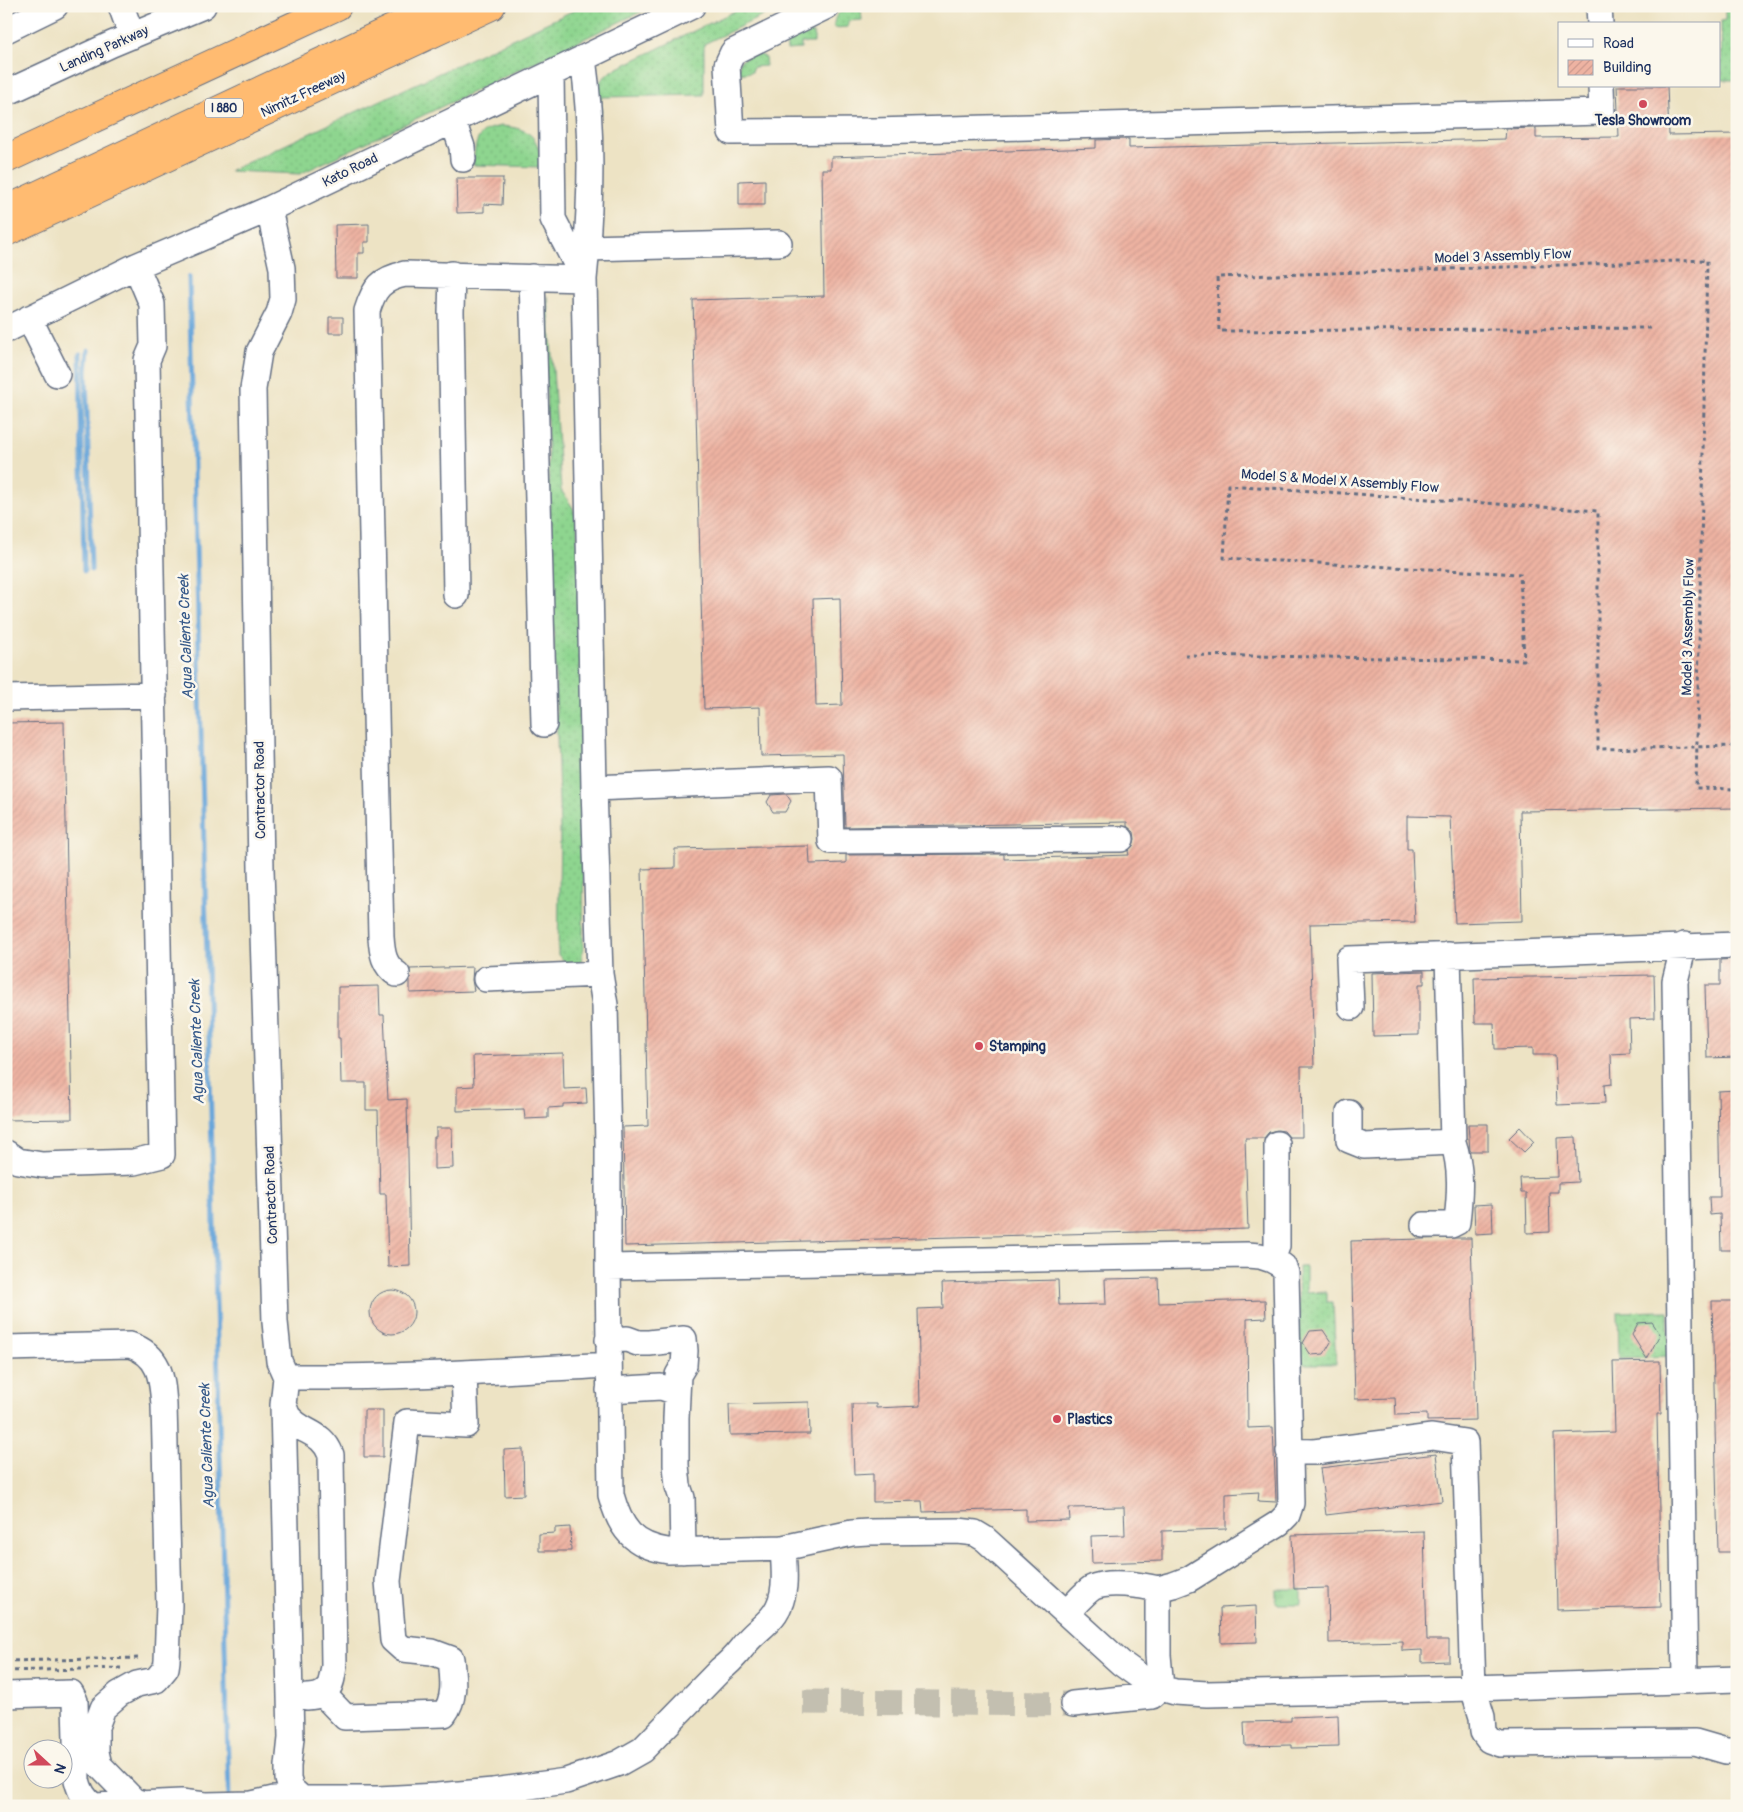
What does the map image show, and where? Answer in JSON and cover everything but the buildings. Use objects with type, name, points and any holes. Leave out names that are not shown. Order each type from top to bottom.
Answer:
[{"type":"highway","points":[[6,158],[337,6]]},
{"type":"highway","name":"I 880","points":[[6,210],[441,6]]},
{"type":"highway","name":"Nimitz Freeway","points":[[6,232],[491,6]]},
{"type":"street","points":[[6,30],[55,6]]},
{"type":"street","points":[[121,6],[132,36]]},
{"type":"street","name":"Landing Parkway","points":[[6,93],[203,6]]},
{"type":"street","name":"Kato Road","points":[[6,330],[136,266],[269,209],[692,6]]},
{"type":"street","points":[[827,6],[732,52],[727,65],[731,132],[874,131],[1602,112],[1601,88]]},
{"type":"street","points":[[1599,6],[1600,22]]},
{"type":"street","points":[[583,58],[587,85],[589,166],[589,221],[584,280],[594,788],[600,974],[605,1004],[611,1495],[616,1513],[625,1529],[638,1542],[653,1549],[668,1551],[784,1548],[852,1533],[868,1532],[958,1531],[975,1534],[985,1539],[1134,1673],[1161,1688],[1175,1692],[1207,1694],[1473,1688],[1737,1679]]},
{"type":"street","points":[[551,74],[553,219],[584,280]]},
{"type":"street","points":[[452,121],[462,147],[463,159]]},
{"type":"street","name":"Contractor Road","points":[[269,209],[282,268],[283,299],[279,313],[259,352],[252,389],[261,859],[275,1322],[279,1361],[286,1377]]},
{"type":"street","points":[[587,248],[779,243]]},
{"type":"street","points":[[6,1153],[18,1161],[42,1165],[134,1162],[162,1155],[147,360],[153,346],[152,304],[136,266]]},
{"type":"street","points":[[397,974],[389,969],[384,961],[381,937],[367,311],[374,292],[386,279],[405,274],[452,274],[584,280]]},
{"type":"street","points":[[452,274],[456,595]]},
{"type":"street","points":[[532,277],[544,724]]},
{"type":"street","points":[[29,318],[57,374]]},
{"type":"street","points":[[6,698],[154,695]]},
{"type":"street","points":[[594,788],[829,778],[831,841],[1121,839]]},
{"type":"street","points":[[1684,945],[1674,981],[1685,1680]]},
{"type":"street","points":[[1351,1008],[1349,959],[1684,945],[1737,945]]},
{"type":"street","points":[[1424,1225],[1451,1225],[1457,1222],[1460,1197],[1458,1156],[1453,1142],[1448,955]]},
{"type":"street","points":[[486,978],[600,974]]},
{"type":"street","points":[[1349,1113],[1349,1140],[1364,1146],[1453,1142]]},
{"type":"street","points":[[1272,1260],[1277,1246],[1276,1144]]},
{"type":"street","points":[[608,1267],[1247,1255],[1260,1256],[1283,1266],[1286,1273],[1291,1503],[1287,1515],[1279,1523],[1189,1579],[1173,1586],[1158,1589],[1142,1585],[1105,1584],[1092,1588],[1066,1613]]},
{"type":"street","points":[[608,1340],[627,1339],[638,1343],[649,1343],[684,1339],[684,1365],[678,1375],[676,1392],[676,1465],[678,1486],[682,1498],[683,1551]]},
{"type":"street","points":[[6,1348],[125,1345],[149,1354],[157,1366],[163,1389],[164,1405],[169,1605],[166,1668],[156,1680],[137,1684],[119,1694],[103,1708],[96,1727],[96,1752],[99,1765],[134,1801],[141,1803]]},
{"type":"street","points":[[301,1798],[291,1788],[288,1779],[291,1738],[291,1685],[289,1673],[283,1405],[286,1377],[464,1373],[609,1365]]},
{"type":"street","points":[[323,1694],[345,1717],[444,1714],[450,1705],[453,1680],[451,1659],[432,1652],[403,1649],[393,1640],[388,1581],[407,1422],[466,1425],[464,1373]]},
{"type":"street","points":[[609,1390],[661,1387],[676,1392]]},
{"type":"street","points":[[283,1405],[288,1416],[328,1445],[331,1455],[334,1666],[329,1688],[323,1694],[306,1697],[296,1692],[291,1685]]},
{"type":"street","points":[[1289,1451],[1314,1452],[1432,1437],[1465,1442],[1473,1688],[1482,1717],[1483,1732],[1489,1740],[1500,1744],[1696,1742],[1726,1751],[1737,1751]]},
{"type":"street","points":[[6,1695],[71,1693],[76,1701],[77,1780],[84,1798],[94,1806],[181,1802],[205,1805],[252,1804],[274,1799],[378,1799],[437,1796],[502,1790],[566,1781],[631,1757],[642,1750],[730,1663],[744,1645],[775,1613],[781,1601],[784,1588],[784,1548]]},
{"type":"street","points":[[1158,1589],[1158,1655],[1161,1688]]},
{"type":"street","points":[[1074,1704],[1152,1696],[1161,1688]]},
{"type":"path","name":"Model 3 Assembly Flow","points":[[1650,328],[1219,331],[1217,277],[1707,260],[1696,788],[1737,789]]},
{"type":"path","name":"Model S & Model X Assembly Flow","points":[[1186,655],[1524,660],[1520,574],[1224,558],[1228,485],[1598,511],[1598,749],[1737,746]]},
{"type":"path","points":[[6,1661],[140,1658]]},
{"type":"path","points":[[6,1671],[130,1668]]},
{"type":"green space","points":[[583,6],[653,6],[300,174],[229,171]]},
{"type":"green space","points":[[745,6],[783,6],[704,44],[704,95],[601,97],[601,113],[596,113],[597,84],[610,72]]},
{"type":"green space","points":[[1722,6],[1737,6],[1737,80],[1722,80],[1721,21],[1725,20],[1725,7]]},
{"type":"green space","points":[[852,7],[861,11],[862,20],[848,21],[848,27],[834,28],[836,16]]},
{"type":"green space","points":[[804,30],[814,34],[814,43],[801,43],[801,49],[787,50],[788,39]]},
{"type":"green space","points":[[756,53],[765,57],[766,66],[753,67],[752,72],[738,74],[740,61]]},
{"type":"green space","points":[[501,126],[520,129],[532,136],[539,149],[541,167],[473,165],[478,138],[486,131]]},
{"type":"green space","points":[[548,296],[561,490],[573,508],[577,520],[584,830],[583,949],[581,962],[567,964],[558,955],[560,831],[544,320]]},
{"type":"green space","points":[[1298,1267],[1306,1267],[1306,1293],[1326,1292],[1326,1302],[1333,1302],[1336,1364],[1300,1364]]},
{"type":"green space","points":[[1668,1311],[1669,1356],[1619,1358],[1618,1312]]},
{"type":"green space","points":[[1276,1589],[1301,1589],[1301,1604],[1278,1604],[1276,1601]]},
{"type":"waterway","name":"Agua Caliente Creek","points":[[189,277],[229,1798]]},
{"type":"waterway","points":[[88,350],[86,372],[91,570]]},
{"type":"waterway","points":[[80,354],[84,571]]},
{"type":"tunnel","points":[[803,1702],[1073,1704]]},
{"type":"place","name":"Tesla Showroom","points":[[1643,104]]},
{"type":"place","name":"Stamping","points":[[979,1046]]},
{"type":"place","name":"Plastics","points":[[1057,1419]]}]
